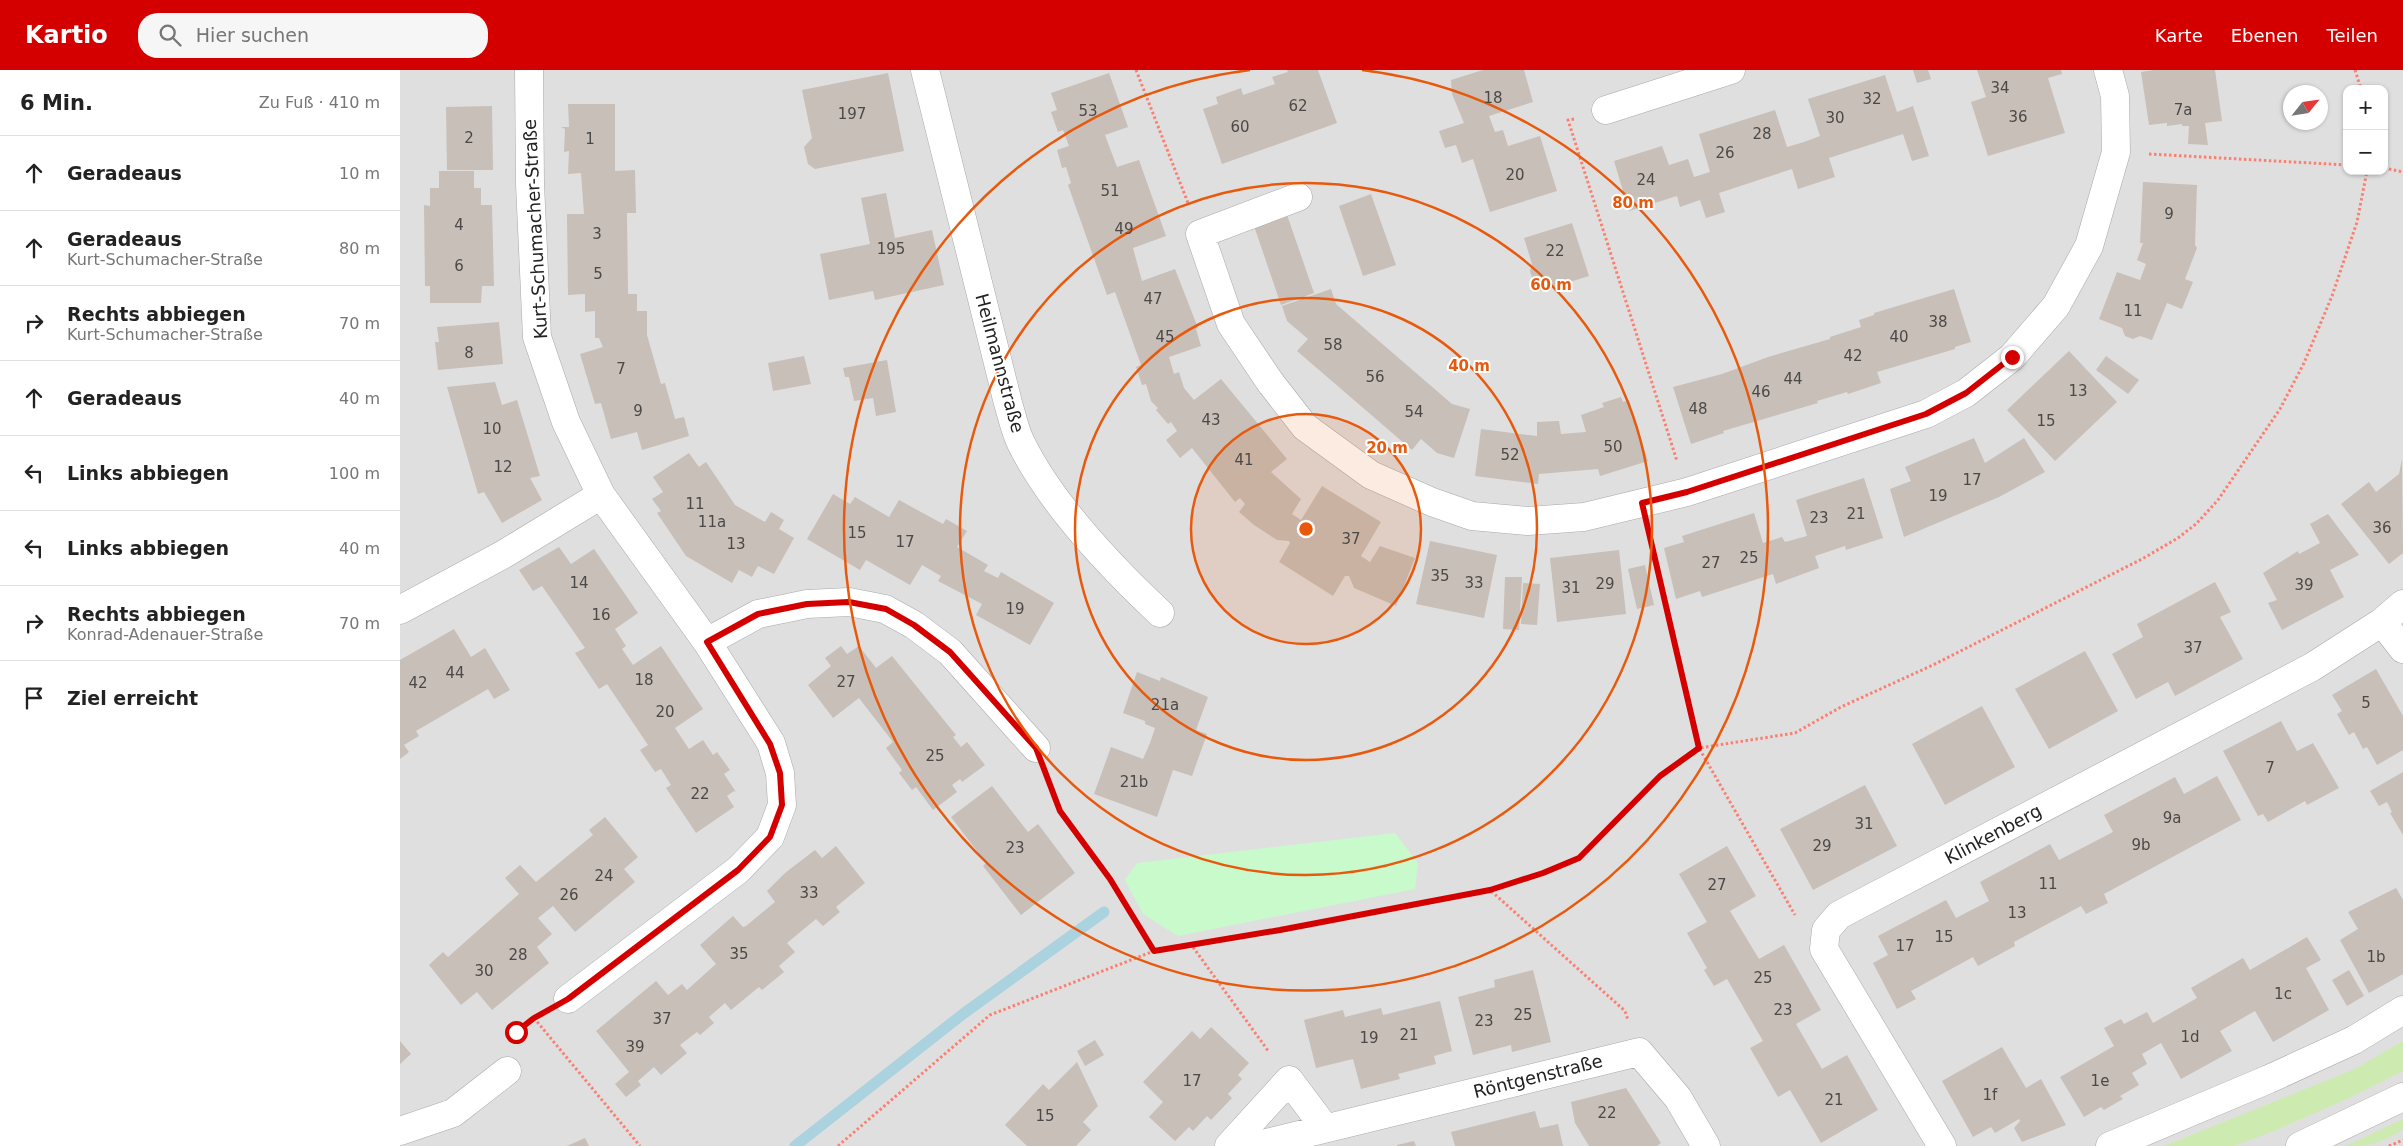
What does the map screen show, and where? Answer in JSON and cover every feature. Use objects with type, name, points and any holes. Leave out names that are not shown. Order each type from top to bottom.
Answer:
[{"type":"street","name":"Kurt-Schumacher-Straße","points":[[530,70],[530,184],[537,337],[566,422],[601,495],[707,642],[770,744],[780,773],[782,805],[770,837],[738,870],[568,999]]},
{"type":"street","name":"Heilmannstraße","points":[[925,70],[1008,403],[1021,443],[1049,488],[1092,543],[1160,613]]},
{"type":"street","points":[[1606,110],[1731,70]]},
{"type":"street","points":[[1298,198],[1200,234],[1232,324],[1270,382],[1305,427],[1371,475],[1432,502],[1472,516],[1528,521],[1584,517],[1687,492],[1926,414],[1966,393],[2012,357],[2056,306],[2090,246],[2116,152],[2115,96],[2108,70]]},
{"type":"street","points":[[400,610],[504,554],[601,495]]},
{"type":"street","points":[[707,642],[758,614],[807,604],[849,602],[886,609],[914,625],[950,652],[1036,748]]},
{"type":"street","name":"Klinkenberg","points":[[1826,930],[1839,915],[2312,667],[2382,622],[2403,604]]},
{"type":"street","points":[[2382,622],[2403,649]]},
{"type":"street","points":[[1826,930],[1824,949],[1936,1144]]},
{"type":"street","points":[[2110,1146],[2354,1040],[2403,1010]]},
{"type":"street","points":[[1639,1052],[1678,1098],[1706,1146]]},
{"type":"street","name":"Röntgenstraße","points":[[1254,1146],[1639,1052]]},
{"type":"street","points":[[400,1131],[453,1113],[507,1071]]},
{"type":"street","points":[[1229,1146],[1289,1080],[1325,1128]]},
{"type":"street","points":[[2300,1146],[2403,1096]]},
{"type":"path","points":[[1136,70],[1200,234]]},
{"type":"path","points":[[2355,70],[2360,85]]},
{"type":"path","points":[[1606,110],[1568,120],[1687,492]]},
{"type":"path","points":[[2116,152],[2343,165]]},
{"type":"path","points":[[2388,169],[2403,172]]},
{"type":"path","points":[[838,1146],[990,1015],[1154,951],[1190,943],[1280,930],[1490,890],[1543,873],[1579,858],[1660,776],[1699,748],[1795,733],[1840,707],[1933,665],[2142,559],[2178,538],[2196,524],[2218,500],[2280,409],[2304,363],[2332,296],[2357,222],[2366,175]]},
{"type":"path","points":[[1642,503],[1699,748],[1795,914],[1826,930]]},
{"type":"path","points":[[1036,748],[1060,811],[1110,879],[1154,951]]},
{"type":"path","points":[[1490,890],[1625,1011],[1639,1052]]},
{"type":"path","points":[[1190,943],[1289,1080]]},
{"type":"path","points":[[507,1071],[516,1032],[534,1018],[568,999]]},
{"type":"path","points":[[534,1018],[640,1146]]},
{"type":"path","points":[[2389,1146],[2403,1140]]},
{"type":"shaded area","points":[[400,70],[2403,70],[2403,1146],[400,1146]]},
{"type":"green space","points":[[1395,833],[1418,863],[1415,889],[1178,936],[1143,914],[1125,880],[1137,863]]},
{"type":"green space","points":[[2403,1041],[2403,1071],[2349,1098],[2274,1131],[2234,1146],[2164,1146],[2355,1069]]},
{"type":"green space","points":[[2403,1119],[2403,1130],[2388,1138],[2376,1143],[2346,1146]]},
{"type":"building","points":[[1287,70],[1318,70],[1337,123],[1222,164],[1203,109],[1218,104],[1216,97],[1241,88],[1243,95],[1275,84],[1272,77],[1288,72]]},
{"type":"building","points":[[1483,70],[1524,70],[1533,102],[1489,116],[1495,132],[1503,130],[1508,146],[1540,136],[1557,191],[1490,212],[1473,159],[1462,163],[1456,145],[1445,148],[1439,131],[1464,123],[1452,94],[1451,80]]},
{"type":"building","points":[[1913,70],[1928,70],[1931,79],[1917,83]]},
{"type":"building","points":[[1977,70],[2061,70],[2062,74],[2048,78],[2065,133],[1988,156],[1971,102],[1986,97]]},
{"type":"building","points":[[2154,70],[2215,70],[2222,121],[2205,123],[2208,145],[2188,144],[2189,126],[2182,126],[2182,124],[2167,126],[2167,123],[2149,125],[2141,72]]},
{"type":"building","points":[[888,73],[904,151],[815,169],[808,164],[804,147],[812,138],[802,90]]},
{"type":"building","points":[[1109,73],[1128,127],[1105,135],[1117,167],[1139,160],[1166,236],[1133,248],[1142,281],[1175,269],[1198,328],[1196,329],[1201,346],[1169,357],[1174,374],[1179,372],[1184,388],[1194,400],[1221,379],[1287,459],[1271,472],[1301,499],[1292,514],[1301,520],[1322,486],[1381,522],[1361,556],[1370,562],[1380,546],[1415,558],[1396,606],[1354,588],[1349,576],[1345,576],[1333,596],[1279,562],[1290,543],[1289,541],[1277,540],[1254,525],[1239,512],[1245,504],[1240,498],[1235,502],[1192,448],[1180,458],[1166,440],[1177,431],[1171,422],[1168,424],[1156,410],[1158,408],[1151,401],[1146,384],[1142,385],[1136,367],[1141,365],[1115,292],[1107,295],[1068,185],[1071,183],[1066,167],[1062,168],[1057,150],[1069,146],[1063,130],[1058,132],[1051,112],[1057,110],[1051,93]]},
{"type":"building","points":[[1885,75],[1897,112],[1913,106],[1929,156],[1912,161],[1903,134],[1829,158],[1835,177],[1798,189],[1792,169],[1719,193],[1725,212],[1706,218],[1700,200],[1680,207],[1677,196],[1629,211],[1614,161],[1662,146],[1669,165],[1688,159],[1694,177],[1710,172],[1699,134],[1775,110],[1787,147],[1804,142],[1820,136],[1808,99]]},
{"type":"building","points":[[568,104],[615,104],[615,171],[635,170],[636,213],[627,213],[628,294],[637,294],[637,311],[647,311],[647,335],[661,384],[665,383],[675,419],[684,417],[689,436],[642,450],[637,432],[611,439],[601,403],[595,404],[580,354],[603,347],[599,338],[595,338],[595,311],[585,312],[585,294],[568,295],[567,214],[584,214],[581,173],[568,174],[569,151],[564,152],[565,129],[561,127],[569,127]]},
{"type":"building","points":[[492,106],[493,170],[447,170],[446,107]]},
{"type":"building","points":[[439,171],[474,171],[474,188],[481,188],[481,205],[492,205],[494,286],[482,286],[481,303],[430,303],[430,286],[425,286],[424,205],[430,206],[430,188],[439,188]]},
{"type":"building","points":[[2143,182],[2197,185],[2195,245],[2197,248],[2185,279],[2193,282],[2182,309],[2167,303],[2152,340],[2140,336],[2133,339],[2125,336],[2122,328],[2099,319],[2117,272],[2140,280],[2146,264],[2137,260],[2143,243],[2140,243]]},
{"type":"building","points":[[886,193],[895,238],[932,230],[944,285],[875,300],[873,291],[829,300],[820,254],[870,244],[861,198]]},
{"type":"building","points":[[1371,194],[1396,265],[1363,276],[1339,206]]},
{"type":"building","points":[[1286,212],[1314,293],[1281,305],[1253,223]]},
{"type":"building","points":[[1572,223],[1589,276],[1541,291],[1534,284],[1530,271],[1532,264],[1524,238]]},
{"type":"building","points":[[1331,289],[1336,304],[1452,404],[1470,409],[1454,458],[1437,453],[1421,439],[1412,450],[1297,351],[1308,339],[1287,321],[1282,306]]},
{"type":"building","points":[[1954,289],[1971,342],[1955,347],[1955,349],[1877,372],[1881,383],[1723,431],[1724,433],[1691,444],[1673,387],[1722,374],[1768,357],[1830,339],[1830,337],[1861,327],[1859,320],[1874,315],[1874,313]]},
{"type":"building","points":[[499,322],[503,364],[438,370],[435,342],[439,342],[437,327]]},
{"type":"building","points":[[2069,351],[2117,402],[2055,461],[2007,410]]},
{"type":"building","points":[[804,356],[811,384],[773,391],[768,363]]},
{"type":"building","points":[[2106,356],[2139,380],[2128,394],[2096,370]]},
{"type":"building","points":[[887,360],[896,412],[876,416],[873,398],[854,401],[849,377],[845,377],[843,368]]},
{"type":"building","points":[[495,382],[502,405],[517,400],[540,476],[530,478],[542,500],[502,523],[484,492],[478,494],[447,387]]},
{"type":"building","points":[[1621,397],[1623,402],[1629,400],[1648,461],[1600,476],[1598,469],[1539,474],[1538,484],[1475,476],[1481,429],[1537,436],[1537,422],[1559,421],[1561,434],[1586,432],[1581,415],[1604,407],[1602,403]]},
{"type":"building","points":[[1974,438],[1985,463],[2024,438],[2045,472],[1999,497],[1904,537],[1890,489],[1911,481],[1905,467]]},
{"type":"building","points":[[689,453],[699,467],[706,462],[735,505],[765,522],[771,512],[784,520],[779,529],[794,538],[774,574],[758,566],[752,577],[739,570],[732,583],[686,556],[657,513],[661,511],[652,499],[663,492],[653,477]]},
{"type":"building","points":[[2402,459],[2403,553],[2389,564],[2341,504],[2369,482],[2376,492],[2399,474]]},
{"type":"building","points":[[1864,478],[1883,538],[1846,550],[1845,546],[1815,556],[1819,568],[1776,584],[1773,574],[1702,597],[1700,591],[1676,599],[1664,548],[1684,542],[1682,536],[1754,513],[1763,543],[1782,537],[1785,542],[1807,536],[1796,500]]},
{"type":"building","points":[[833,494],[850,504],[855,497],[889,517],[899,500],[943,524],[946,519],[967,531],[957,547],[988,565],[984,571],[998,578],[1001,572],[1054,603],[1030,645],[976,615],[982,604],[938,581],[941,576],[922,565],[910,585],[866,560],[860,570],[807,539]]},
{"type":"building","points":[[2328,514],[2359,555],[2330,570],[2344,597],[2282,630],[2268,603],[2277,600],[2263,573],[2298,551],[2299,554],[2320,543],[2310,524]]},
{"type":"building","points":[[1430,541],[1497,555],[1484,618],[1416,604]]},
{"type":"building","points":[[559,547],[571,564],[594,549],[638,613],[615,629],[626,646],[622,649],[633,665],[661,646],[703,709],[675,728],[689,749],[703,740],[713,755],[717,752],[730,770],[724,774],[736,792],[734,791],[727,796],[734,807],[696,833],[666,788],[671,785],[661,769],[655,772],[640,750],[648,745],[607,684],[599,689],[575,653],[585,648],[542,586],[533,591],[519,570]]},
{"type":"building","points":[[1619,550],[1626,614],[1557,622],[1550,558]]},
{"type":"building","points":[[1645,565],[1654,605],[1637,609],[1628,569]]},
{"type":"building","points":[[1505,577],[1522,577],[1519,630],[1503,629]]},
{"type":"building","points":[[2215,582],[2231,612],[2220,617],[2243,659],[2175,696],[2168,682],[2136,699],[2112,654],[2143,637],[2137,624]]},
{"type":"building","points":[[1523,583],[1540,584],[1537,625],[1521,624]]},
{"type":"building","points":[[454,629],[471,657],[485,648],[510,690],[494,699],[488,689],[416,731],[419,736],[404,745],[409,752],[400,759],[400,660]]},
{"type":"building","points":[[841,646],[847,654],[859,646],[876,668],[892,656],[956,735],[953,737],[961,747],[967,742],[985,765],[962,782],[960,779],[952,785],[957,792],[933,810],[916,787],[912,790],[899,773],[902,770],[886,748],[893,742],[859,698],[833,718],[808,685],[831,666],[825,658]]},
{"type":"building","points":[[2085,651],[2118,711],[2049,749],[2015,689]]},
{"type":"building","points":[[2376,669],[2403,716],[2403,750],[2377,765],[2367,747],[2363,749],[2354,732],[2349,735],[2337,714],[2342,711],[2332,695]]},
{"type":"building","points":[[1137,672],[1160,681],[1161,677],[1208,697],[1196,730],[1207,734],[1192,776],[1173,770],[1157,817],[1094,794],[1111,747],[1143,759],[1150,743],[1155,728],[1145,724],[1145,721],[1123,713]]},
{"type":"building","points":[[1982,706],[2015,767],[1945,805],[1912,744]]},
{"type":"building","points":[[2281,721],[2297,751],[2313,743],[2339,788],[2307,805],[2305,801],[2268,822],[2263,814],[2258,816],[2223,751]]},
{"type":"building","points":[[2403,772],[2403,835],[2390,813],[2392,812],[2387,802],[2379,806],[2370,791]]},
{"type":"building","points":[[2217,776],[2241,820],[2104,894],[2108,903],[2086,914],[2081,906],[2014,942],[2015,946],[1978,966],[1973,957],[1911,991],[1916,999],[1897,1009],[1873,963],[1888,955],[1878,936],[1946,900],[1956,918],[1989,901],[1980,882],[2050,844],[2059,860],[2113,832],[2104,815],[2175,777],[2184,794]]},
{"type":"building","points":[[1865,785],[1897,846],[1813,890],[1780,829]]},
{"type":"building","points":[[992,786],[1028,832],[1038,824],[1075,873],[1021,915],[983,866],[986,863],[951,817]]},
{"type":"building","points":[[605,817],[638,857],[624,869],[635,882],[575,932],[553,906],[538,918],[552,934],[537,947],[549,963],[492,1010],[477,992],[461,1005],[429,965],[443,952],[448,957],[519,894],[505,878],[520,865],[536,882],[593,835],[589,830]]},
{"type":"building","points":[[836,846],[865,883],[836,907],[840,912],[823,926],[816,919],[787,943],[795,952],[779,966],[784,972],[762,990],[759,987],[731,1010],[725,1003],[709,1017],[714,1023],[700,1035],[697,1032],[680,1045],[687,1053],[661,1075],[654,1067],[638,1081],[641,1085],[626,1097],[615,1084],[629,1072],[596,1031],[656,981],[668,995],[682,984],[687,990],[716,964],[700,945],[733,916],[743,927],[746,926],[775,902],[767,891],[785,873],[815,850],[822,858]]},
{"type":"building","points":[[1727,846],[1756,896],[1730,911],[1759,959],[1784,945],[1821,1010],[1796,1024],[1822,1069],[1847,1055],[1878,1110],[1821,1143],[1790,1090],[1778,1097],[1750,1048],[1763,1041],[1727,979],[1714,986],[1704,970],[1707,968],[1687,933],[1707,922],[1679,874]]},
{"type":"building","points":[[2396,888],[2403,900],[2403,974],[2369,993],[2340,940],[2358,929],[2348,912]]},
{"type":"building","points":[[2307,937],[2321,960],[2306,968],[2329,1010],[2273,1042],[2255,1011],[2220,1031],[2232,1051],[2181,1079],[2161,1043],[2142,1054],[2147,1064],[2132,1073],[2139,1085],[2120,1096],[2123,1099],[2104,1110],[2101,1107],[2084,1117],[2060,1077],[2114,1046],[2104,1028],[2121,1019],[2124,1024],[2147,1012],[2153,1023],[2197,998],[2191,988],[2243,958],[2250,970]]},
{"type":"building","points":[[1533,970],[1551,1042],[1512,1052],[1511,1045],[1473,1055],[1458,997],[1495,987],[1494,980]]},
{"type":"building","points":[[2349,970],[2364,996],[2347,1006],[2332,980]]},
{"type":"building","points":[[1440,1001],[1452,1051],[1434,1056],[1436,1064],[1398,1074],[1400,1079],[1361,1089],[1353,1059],[1316,1068],[1304,1020],[1343,1010],[1345,1017],[1381,1008],[1383,1015]]},
{"type":"building","points":[[1211,1027],[1249,1063],[1238,1075],[1242,1079],[1228,1094],[1232,1098],[1211,1120],[1207,1116],[1193,1131],[1189,1127],[1175,1141],[1149,1117],[1163,1102],[1143,1082],[1192,1031],[1200,1039]]},
{"type":"building","points":[[1095,1040],[1104,1055],[1085,1066],[1077,1051]]},
{"type":"building","points":[[400,1041],[411,1054],[400,1064]]},
{"type":"building","points":[[2002,1047],[2026,1088],[2041,1079],[2066,1125],[2022,1142],[2014,1128],[2020,1121],[2019,1119],[1995,1133],[1991,1127],[1973,1137],[1942,1081]]},
{"type":"building","points":[[1077,1062],[1098,1106],[1083,1122],[1091,1130],[1076,1146],[1027,1146],[1005,1125],[1043,1084],[1049,1090]]},
{"type":"building","points":[[1626,1088],[1661,1143],[1657,1146],[1589,1146],[1575,1123],[1571,1102]]},
{"type":"building","points":[[1535,1111],[1540,1128],[1558,1124],[1563,1146],[1455,1146],[1451,1132]]},
{"type":"building","points":[[585,1138],[589,1146],[567,1146]]},
{"type":"building","points":[[1414,1141],[1416,1146],[1397,1146],[1397,1145]]},
{"type":"waterway","points":[[795,1146],[963,1014],[1104,912]]},
{"type":"route","points":[[516,1032],[534,1018],[568,999],[650,938],[738,870],[770,837],[782,805],[780,773],[770,744],[707,642],[758,614],[807,604],[849,602],[886,609],[914,625],[950,652],[1036,748],[1060,811],[1110,879],[1154,951],[1190,943],[1280,930],[1490,890],[1543,873],[1579,858],[1660,776],[1699,748],[1642,503],[1687,492],[1926,414],[1966,393],[2012,357]]}]
